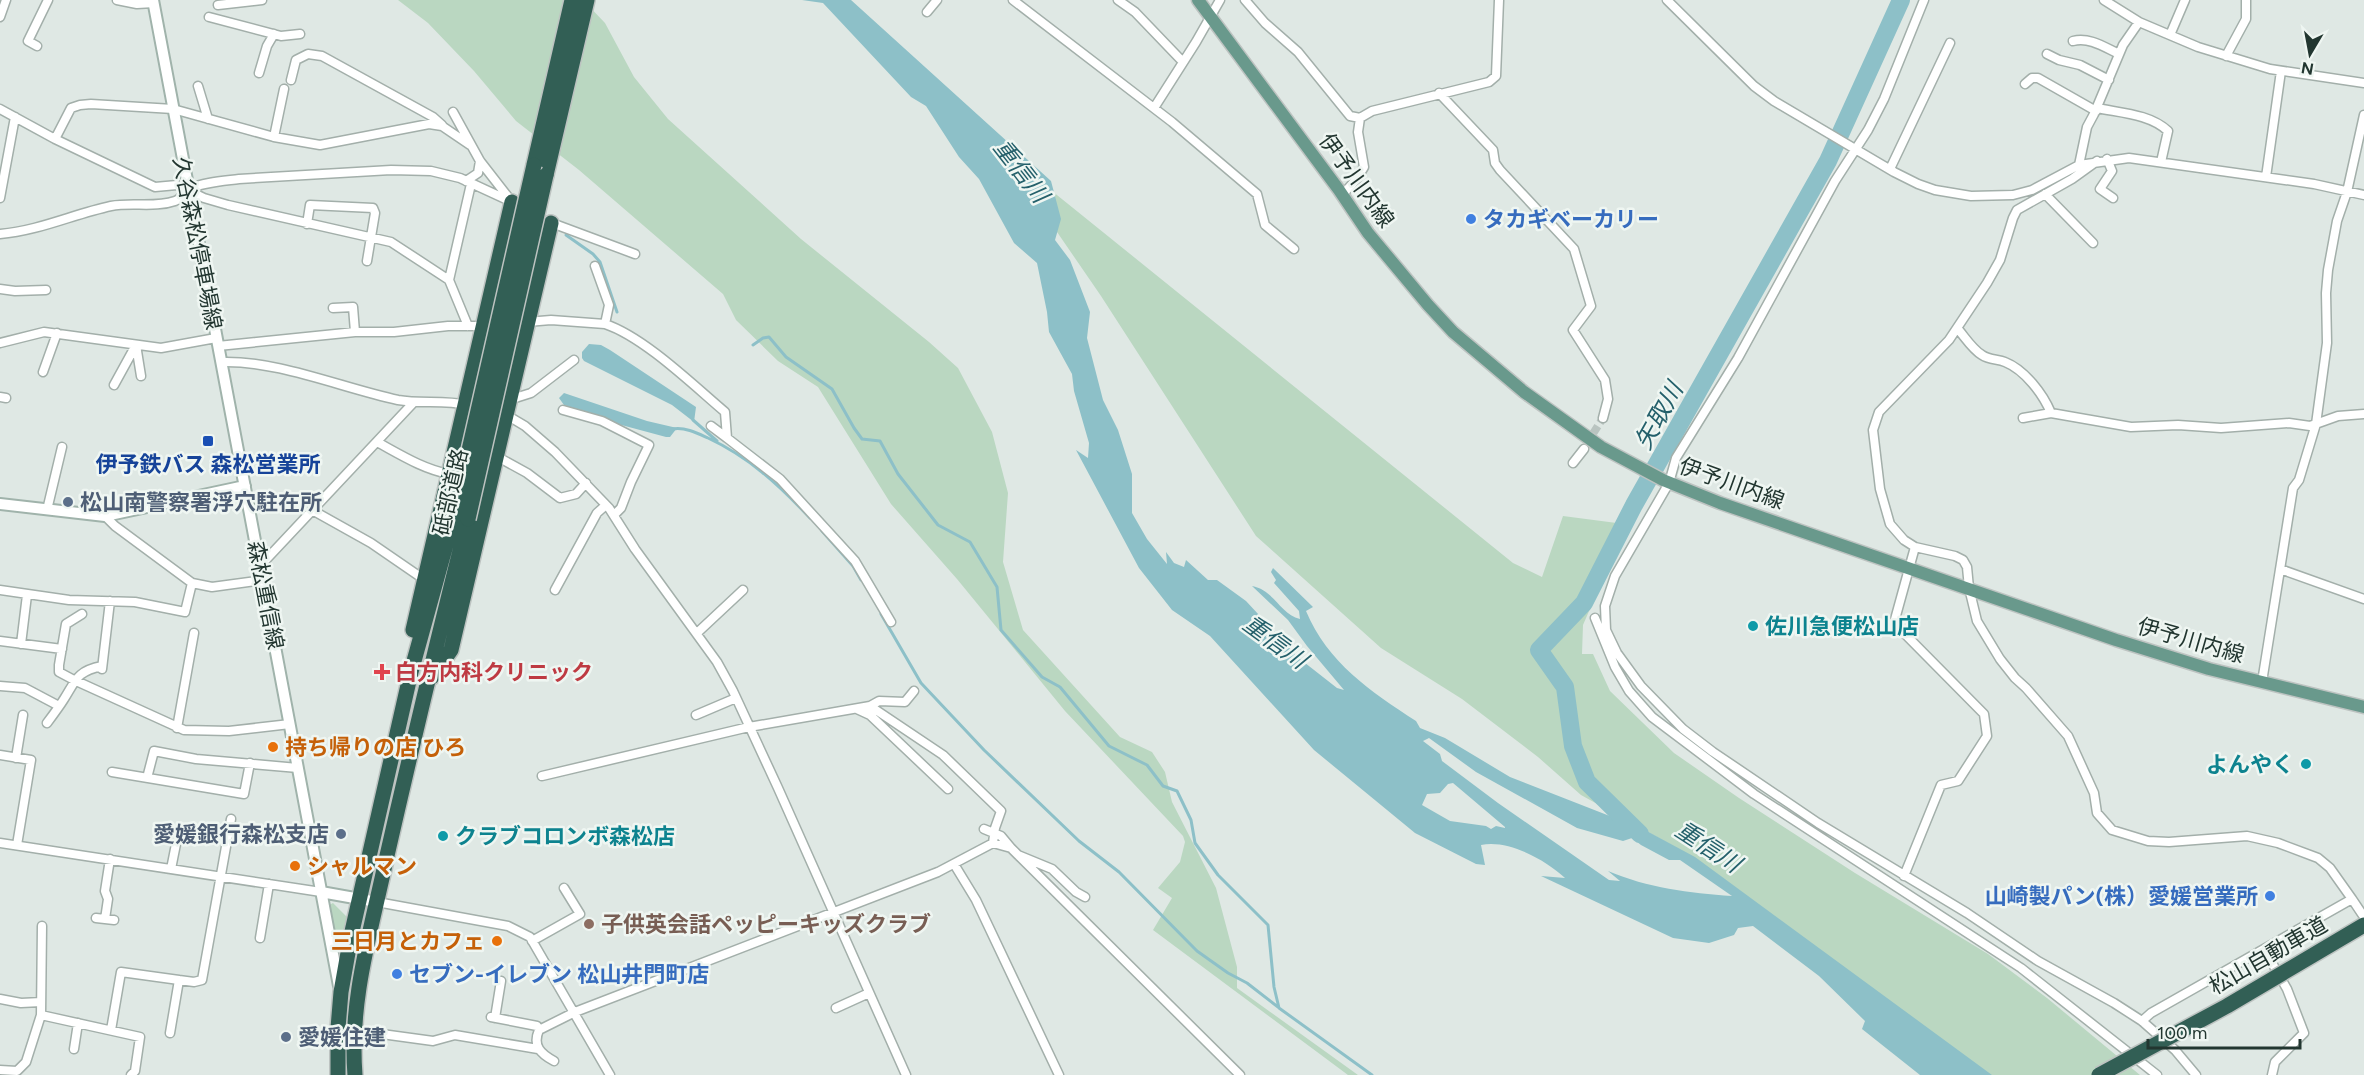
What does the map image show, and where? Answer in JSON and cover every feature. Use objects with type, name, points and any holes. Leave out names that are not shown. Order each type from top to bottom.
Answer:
[{"type":"highway","name":"砥部道路","points":[[355,1075],[357,993],[368,938],[426,685],[572,0]]},
{"type":"highway","name":"砥部道路","points":[[338,1075],[341,992],[359,899],[411,672],[461,518],[587,0]]},
{"type":"highway","points":[[411,672],[411,637],[466,404],[476,327],[512,202]]},
{"type":"highway","points":[[426,685],[451,650],[551,223]]},
{"type":"highway","name":"松山自動車道","points":[[2099,1075],[2227,1006],[2364,925]]},
{"type":"main road","name":"伊予川内線","points":[[1198,0],[1368,233],[1428,305],[1461,339],[1548,411],[1601,447],[1666,482],[1720,503],[2116,640],[2209,669],[2364,706]]},
{"type":"main road","name":"久谷森松停車場線","points":[[154,2],[244,486]]},
{"type":"main road","points":[[0,504],[105,516],[244,486]]},
{"type":"main road","name":"森松重信線","points":[[244,486],[341,992]]},
{"type":"main road","points":[[321,892],[377,902]]},
{"type":"street","points":[[0,17],[6,0]]},
{"type":"street","points":[[37,46],[28,41],[48,0]]},
{"type":"street","points":[[117,0],[137,4],[154,2]]},
{"type":"street","points":[[218,5],[262,0]]},
{"type":"street","points":[[927,12],[937,0]]},
{"type":"street","points":[[1013,0],[1154,108],[1257,194],[1265,225],[1294,249]]},
{"type":"street","points":[[1118,0],[1135,12],[1184,62]]},
{"type":"street","points":[[1154,108],[1220,0]]},
{"type":"street","points":[[1245,0],[1298,52],[1350,116],[1360,118],[1372,111],[1489,82],[1496,76],[1499,0]]},
{"type":"street","points":[[1667,0],[1754,86],[1816,127],[1890,170],[1935,190],[1971,196],[1992,196],[2032,190],[2079,165],[2107,159],[2130,158],[2314,184],[2364,195]]},
{"type":"street","points":[[1924,0],[1884,99],[1835,181],[1738,358],[1676,458],[1666,482],[1615,576],[1605,606],[1606,630],[1617,653],[1641,686],[1683,729],[1713,752],[1818,823],[1967,913],[2038,961],[2142,1021],[2175,1050],[2196,1075]]},
{"type":"street","points":[[2104,0],[2139,22],[2226,56],[2281,71],[2364,83]]},
{"type":"street","points":[[2169,35],[2185,0]]},
{"type":"street","points":[[2226,56],[2246,19],[2246,0]]},
{"type":"street","points":[[209,17],[274,34],[287,36],[300,34]]},
{"type":"street","points":[[2079,165],[2087,128],[2119,54],[2131,31],[2139,22]]},
{"type":"street","points":[[259,73],[267,46],[274,34]]},
{"type":"street","points":[[2073,41],[2082,39],[2090,41],[2119,54]]},
{"type":"street","points":[[1890,170],[1950,43]]},
{"type":"street","points":[[291,80],[296,60],[308,54],[322,56],[433,117],[470,145]]},
{"type":"street","points":[[2047,54],[2059,60],[2080,65],[2109,80]]},
{"type":"street","points":[[2266,177],[2281,71]]},
{"type":"street","points":[[2025,84],[2032,78],[2038,78],[2096,110],[2159,123],[2168,131],[2161,162]]},
{"type":"street","points":[[198,86],[208,119]]},
{"type":"street","points":[[274,137],[284,88]]},
{"type":"street","points":[[1439,93],[1493,150],[1495,163],[1500,170],[1574,249],[1591,306],[1573,330],[1605,380],[1608,399],[1603,418]]},
{"type":"street","points":[[55,139],[66,114],[71,108],[80,105],[173,109],[306,144],[326,145],[429,124],[442,126]]},
{"type":"street","points":[[0,109],[55,139],[155,187],[177,185],[204,198],[228,205],[391,242],[449,280],[476,327]]},
{"type":"street","points":[[453,112],[480,161],[512,202]]},
{"type":"street","points":[[2262,682],[2293,488],[2299,480],[2316,424],[2327,343],[2328,270],[2337,221],[2347,192],[2364,115]]},
{"type":"street","points":[[0,198],[15,117]]},
{"type":"street","points":[[1342,195],[1364,167],[1358,132],[1360,118]]},
{"type":"street","points":[[2107,159],[2112,171],[2100,189],[2113,198]]},
{"type":"street","points":[[449,280],[469,183],[477,173],[480,161]]},
{"type":"street","points":[[2097,161],[2017,210],[2000,260],[1949,340],[1879,412],[1873,430],[1880,489],[1890,524],[1904,540],[1916,547],[1956,556],[1963,560],[1967,567],[1969,588],[1977,621],[2000,659],[2068,736],[2094,793],[2097,813],[2112,830],[2148,841],[2169,842],[2247,836],[2278,843],[2318,858],[2330,868],[2364,917]]},
{"type":"street","points":[[0,234],[24,231],[111,206],[151,205],[177,201],[188,190],[218,181],[414,169],[431,171],[469,183],[551,223],[635,254]]},
{"type":"street","points":[[2045,194],[2092,243]]},
{"type":"street","points":[[307,224],[310,205],[373,208],[375,213],[367,261]]},
{"type":"street","points":[[595,266],[609,305],[605,324]]},
{"type":"street","points":[[0,289],[46,290]]},
{"type":"street","points":[[333,308],[353,307],[355,333]]},
{"type":"street","points":[[0,343],[44,332],[161,348],[217,342],[476,327],[551,320],[605,324],[644,346],[725,412],[727,438]]},
{"type":"street","points":[[1957,328],[1984,357],[2004,361],[2014,367],[2038,390],[2051,413]]},
{"type":"street","points":[[43,372],[57,333]]},
{"type":"street","points":[[136,345],[141,376]]},
{"type":"street","points":[[114,385],[136,345]]},
{"type":"street","points":[[221,362],[260,364],[358,391],[414,402],[445,401],[507,407],[531,393],[574,360]]},
{"type":"street","points":[[260,566],[414,402]]},
{"type":"street","points":[[507,407],[515,419],[540,439],[606,505],[717,662],[736,698],[906,1075]]},
{"type":"street","points":[[564,410],[602,421],[649,446],[621,508],[614,516]]},
{"type":"street","points":[[2023,418],[2051,413],[2140,427],[2178,425],[2221,428],[2289,423],[2310,426],[2338,416],[2364,414]]},
{"type":"street","points":[[711,426],[780,479],[855,561],[891,622]]},
{"type":"street","points":[[377,442],[424,466],[449,474]]},
{"type":"street","points":[[47,510],[62,447]]},
{"type":"street","points":[[1573,463],[1584,449]]},
{"type":"street","points":[[496,456],[526,473],[560,498],[576,495],[586,483]]},
{"type":"street","points":[[555,590],[597,513],[606,505]]},
{"type":"street","points":[[312,510],[371,543],[419,576],[425,577]]},
{"type":"street","points":[[105,516],[115,526],[192,583],[212,587],[263,580]]},
{"type":"street","points":[[1904,876],[1941,785],[1958,781],[1987,736],[1984,714],[1894,623],[1916,547]]},
{"type":"street","points":[[2280,569],[2364,599]]},
{"type":"street","points":[[0,590],[27,595],[135,602],[185,612],[192,583]]},
{"type":"street","points":[[697,633],[743,590]]},
{"type":"street","points":[[21,644],[27,595]]},
{"type":"street","points":[[84,600],[82,619],[66,624],[59,672],[177,728],[210,732],[290,724]]},
{"type":"street","points":[[47,723],[74,680],[91,668],[102,668],[110,601]]},
{"type":"street","points":[[1605,606],[1597,611],[1593,622],[1629,691],[1659,723],[1754,794],[2021,968],[2157,1075]]},
{"type":"street","points":[[177,728],[194,633]]},
{"type":"street","points":[[0,642],[62,649]]},
{"type":"street","points":[[4,689],[25,688],[59,706]]},
{"type":"street","points":[[542,776],[749,727],[856,709],[879,701],[904,702],[914,691]]},
{"type":"street","points":[[696,715],[736,698]]},
{"type":"street","points":[[870,706],[943,755],[1001,811],[993,843]]},
{"type":"street","points":[[856,709],[870,715],[948,789]]},
{"type":"street","points":[[16,758],[23,715]]},
{"type":"street","points":[[147,777],[154,751],[196,759],[298,768]]},
{"type":"street","points":[[0,755],[31,760],[16,845]]},
{"type":"street","points":[[112,772],[244,794],[250,763]]},
{"type":"street","points":[[111,1030],[122,972],[194,982],[202,980],[231,819]]},
{"type":"street","points":[[984,829],[1001,836],[1014,852],[1240,1075]]},
{"type":"street","points":[[0,843],[321,892]]},
{"type":"street","points":[[993,843],[1052,869],[1076,892],[1085,897]]},
{"type":"street","points":[[538,1049],[536,1041],[539,1030],[575,1012],[938,872],[993,843]]},
{"type":"street","points":[[171,869],[176,844]]},
{"type":"street","points":[[105,919],[108,899],[105,891],[110,859]]},
{"type":"street","points":[[954,864],[976,900],[1059,1075]]},
{"type":"street","points":[[260,938],[269,884]]},
{"type":"street","points":[[532,941],[580,914],[564,888]]},
{"type":"street","points":[[2142,1021],[2151,1013],[2352,899]]},
{"type":"street","points":[[377,902],[519,930],[532,941],[610,1075]]},
{"type":"street","points":[[0,1070],[17,1073],[26,1062],[41,1015],[42,926]]},
{"type":"street","points":[[2264,949],[2287,989],[2304,1033],[2276,1062],[2272,1075]]},
{"type":"street","points":[[170,1033],[179,980]]},
{"type":"street","points":[[501,981],[493,1018],[537,1026],[539,1030]]},
{"type":"street","points":[[836,1008],[869,993]]},
{"type":"street","points":[[0,999],[30,1004],[41,1002]]},
{"type":"street","points":[[41,1015],[140,1036],[135,1071],[131,1075]]},
{"type":"street","points":[[74,1049],[78,1023]]},
{"type":"street","points":[[338,1028],[433,1041],[455,1035],[538,1049],[554,1061]]},
{"type":"green space","points":[[398,0],[583,0],[605,23],[634,77],[668,119],[801,239],[958,368],[992,432],[1008,493],[1003,562],[1023,630],[1120,737],[1152,752],[1165,772],[1172,802],[1216,888],[1237,967],[1237,988],[1358,1075],[1348,1075],[1153,930],[1172,898],[1158,888],[1180,862],[1185,842],[1183,836],[1065,711],[957,579],[891,504],[818,387],[778,361],[736,320],[723,294],[579,170],[516,121],[474,71],[428,23]]},
{"type":"green space","points":[[1000,149],[1513,563],[1542,577],[1563,516],[1632,525],[1605,574],[1583,625],[1582,654],[1593,654],[1610,691],[1674,753],[1855,873],[1988,954],[2047,998],[2140,1075],[1990,1075],[1695,858],[1581,795],[1538,757],[1462,699],[1381,648],[1256,536],[1101,296]]},
{"type":"green space","points":[[333,903],[348,918],[339,962],[329,905]]},
{"type":"water","name":"重信川","points":[[802,0],[851,0],[1051,181],[1061,219],[1055,240],[1070,260],[1090,312],[1087,338],[1103,400],[1118,430],[1132,474],[1132,513],[1147,539],[1167,564],[1166,552],[1174,563],[1184,567],[1186,560],[1208,580],[1217,580],[1246,601],[1300,659],[1337,688],[1344,690],[1288,620],[1252,586],[1266,592],[1287,612],[1300,619],[1299,611],[1274,583],[1276,580],[1271,572],[1273,568],[1313,607],[1306,611],[1315,629],[1338,661],[1367,687],[1416,721],[1420,728],[1445,738],[1510,777],[1643,829],[1695,857],[1992,1075],[1920,1075],[1862,1029],[1865,1021],[1819,976],[1753,926],[1738,928],[1734,935],[1709,943],[1673,938],[1541,876],[1565,878],[1548,864],[1526,852],[1503,845],[1481,845],[1485,865],[1476,864],[1415,833],[1314,750],[1210,636],[1172,610],[1139,568],[1076,450],[1088,458],[1089,443],[1074,391],[1072,374],[1049,332],[1037,263],[1014,243],[979,179],[959,157],[926,106],[911,97],[823,3]],"holes":[[[1429,738],[1476,772],[1577,828],[1623,841],[1632,838],[1669,860],[1680,860],[1732,896],[1669,889],[1638,882],[1608,871],[1620,881],[1609,880],[1442,761],[1440,754],[1423,741]],[[1453,783],[1505,827],[1505,828],[1496,826],[1491,829],[1486,826],[1450,821],[1422,805],[1427,794],[1440,793],[1448,784]]]},
{"type":"water","points":[[589,344],[601,345],[610,350],[696,407],[694,422],[672,405],[584,361],[582,352]]},
{"type":"water","points":[[564,393],[647,421],[677,428],[670,437],[666,437],[614,423],[564,405],[559,398]]},
{"type":"waterway","name":"矢取川","points":[[1640,834],[1587,782],[1573,746],[1565,687],[1539,650],[1584,603],[1634,505],[1828,161],[1901,0]]},
{"type":"waterway","points":[[566,235],[593,254],[600,262],[617,312]]},
{"type":"waterway","points":[[753,345],[769,337],[786,357],[832,389],[862,439],[880,441],[898,474],[938,525],[970,542],[997,587],[1001,630],[1042,677],[1060,687],[1109,746],[1147,765],[1163,786],[1177,791],[1191,820],[1195,843],[1218,875],[1268,925],[1274,987],[1279,1008],[1372,1075]]},
{"type":"waterway","points":[[693,420],[717,441]]},
{"type":"waterway","points":[[673,429],[695,432],[737,454],[775,483],[810,518]]},
{"type":"waterway","points":[[822,531],[853,566],[861,580]]},
{"type":"waterway","points":[[881,614],[921,683],[984,750],[1079,841],[1119,872],[1197,951],[1228,973],[1247,983],[1278,1007]]},
{"type":"tunnel","points":[[1587,443],[1603,418]]},
{"type":"place","name":"タカギベーカリー","points":[[1471,219]]},
{"type":"place","name":"伊予鉄バス 森松営業所","points":[[208,441]]},
{"type":"place","name":"松山南警察署浮穴駐在所","points":[[68,502]]},
{"type":"place","name":"佐川急便松山店","points":[[1753,626]]},
{"type":"place","name":"白方内科クリニック","points":[[382,672]]},
{"type":"place","name":"持ち帰りの店 ひろ","points":[[273,747]]},
{"type":"place","name":"よんやく","points":[[2306,764]]},
{"type":"place","name":"愛媛銀行森松支店","points":[[341,834]]},
{"type":"place","name":"クラブコロンボ森松店","points":[[443,836]]},
{"type":"place","name":"シャルマン","points":[[295,866]]},
{"type":"place","name":"山崎製パン(株）愛媛営業所","points":[[2270,896]]},
{"type":"place","name":"子供英会話ペッピーキッズクラブ","points":[[589,924]]},
{"type":"place","name":"三日月とカフェ","points":[[497,941]]},
{"type":"place","name":"セブン-イレブン 松山井門町店","points":[[397,974]]},
{"type":"place","name":"愛媛住建","points":[[286,1037]]}]
